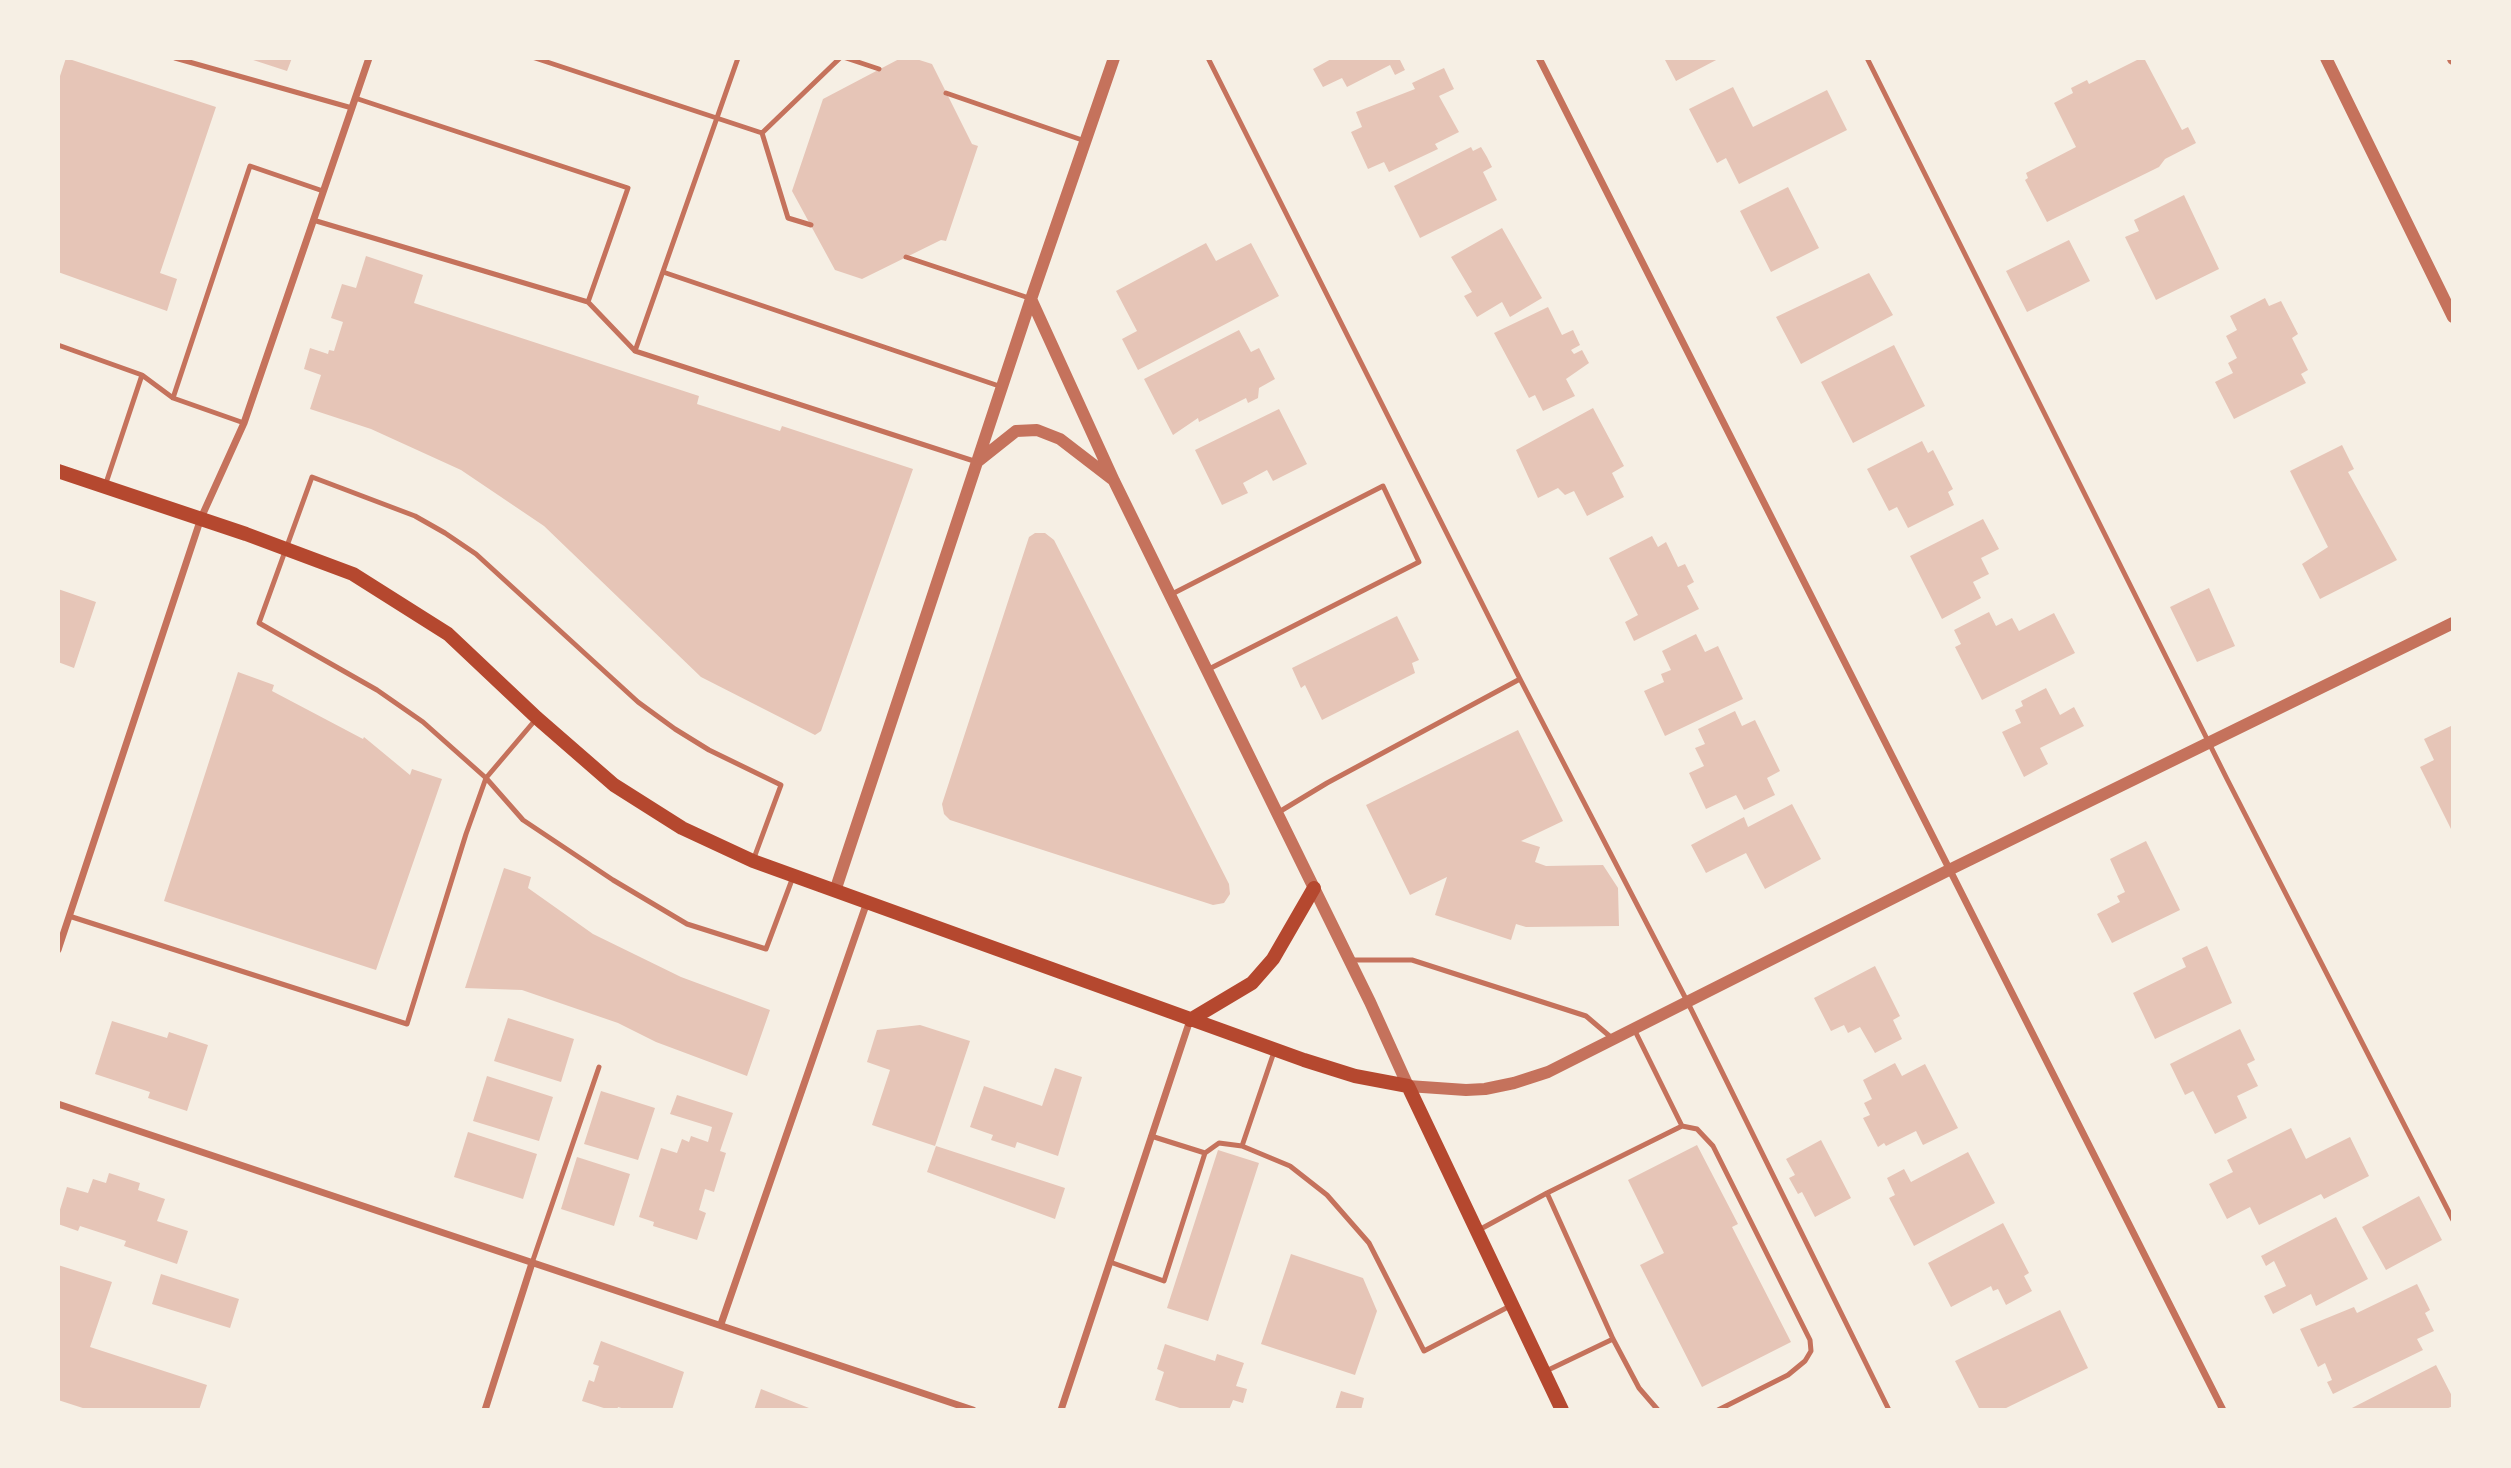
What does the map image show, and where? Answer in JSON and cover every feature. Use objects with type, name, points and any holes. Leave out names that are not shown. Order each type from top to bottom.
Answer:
[{"type":"main road","points":[[58,471],[285,548],[353,574],[448,634],[537,719],[614,785],[682,828],[753,861],[1190,1020],[1355,1076],[1409,1086],[1562,1410]]},
{"type":"main road","points":[[1190,1020],[1252,983],[1273,959],[1314,888]]},
{"type":"street","points":[[58,950],[201,519],[244,423],[369,58]]},
{"type":"street","points":[[835,891],[1031,299],[1114,58]]},
{"type":"street","points":[[1539,58],[2223,1410]]},
{"type":"street","points":[[2326,58],[2453,317]]},
{"type":"street","points":[[1031,299],[1114,481],[1409,1086],[1466,1090],[1514,1083],[1548,1072],[1949,870],[2453,623]]},
{"type":"street","points":[[977,462],[1016,431],[1037,430],[1060,439],[1114,481]]},
{"type":"street","points":[[721,1324],[868,901]]},
{"type":"street","points":[[1061,1410],[1190,1020]]},
{"type":"street","points":[[58,1104],[973,1410]]},
{"type":"street","points":[[485,1410],[532,1263]]},
{"type":"lane","points":[[175,58],[352,108]]},
{"type":"lane","points":[[535,58],[762,133]]},
{"type":"lane","points":[[635,351],[738,58]]},
{"type":"lane","points":[[762,133],[840,58]]},
{"type":"lane","points":[[846,58],[879,69]]},
{"type":"lane","points":[[1208,58],[1520,679],[1687,1001],[1889,1410]]},
{"type":"lane","points":[[1867,58],[2209,743],[2453,1220]]},
{"type":"lane","points":[[946,93],[1085,141]]},
{"type":"lane","points":[[355,99],[628,188],[588,302]]},
{"type":"lane","points":[[762,133],[788,218],[811,225]]},
{"type":"lane","points":[[173,398],[250,166],[323,191]]},
{"type":"lane","points":[[313,220],[588,302],[635,351],[977,462]]},
{"type":"lane","points":[[906,257],[1031,299]]},
{"type":"lane","points":[[663,272],[1002,387]]},
{"type":"lane","points":[[58,345],[142,375],[173,398],[244,423]]},
{"type":"lane","points":[[105,486],[142,375]]},
{"type":"lane","points":[[753,861],[781,785],[709,750],[638,702],[476,554],[415,516],[312,477],[259,623],[377,690],[423,722],[486,778],[523,820],[613,880],[687,924],[766,949],[793,877]]},
{"type":"lane","points":[[1170,596],[1383,486],[1419,562],[1206,670]]},
{"type":"lane","points":[[1276,814],[1327,783],[1520,679]]},
{"type":"lane","points":[[69,916],[407,1024],[486,778],[537,719]]},
{"type":"lane","points":[[1349,960],[1412,960],[1586,1016],[1613,1039]]},
{"type":"lane","points":[[1633,1028],[1682,1126]]},
{"type":"lane","points":[[1242,1146],[1275,1049]]},
{"type":"lane","points":[[532,1263],[599,1067]]},
{"type":"lane","points":[[1477,1231],[1682,1126],[1697,1129],[1713,1146],[1810,1340],[1811,1351],[1805,1361],[1788,1375],[1718,1410]]},
{"type":"lane","points":[[1152,1136],[1205,1153]]},
{"type":"lane","points":[[1110,1262],[1164,1281],[1205,1153],[1219,1143],[1242,1146],[1290,1166],[1327,1195],[1368,1243],[1424,1351],[1513,1305]]},
{"type":"lane","points":[[1547,1193],[1613,1339],[1639,1388],[1658,1410]]},
{"type":"lane","points":[[1544,1371],[1613,1339]]},
{"type":"building","points":[[66,58],[216,107],[160,273],[177,279],[167,311],[58,272],[58,82]]},
{"type":"building","points":[[247,58],[292,58],[287,71]]},
{"type":"building","points":[[901,58],[913,58],[932,64],[972,144],[978,146],[946,241],[941,240],[862,279],[835,270],[792,191],[823,99]]},
{"type":"building","points":[[1333,58],[1404,58],[1400,60],[1405,70],[1395,75],[1390,65],[1347,87],[1342,78],[1323,87],[1313,69]]},
{"type":"building","points":[[1664,58],[1720,58],[1676,81]]},
{"type":"building","points":[[2144,58],[2182,130],[2188,127],[2196,143],[2165,159],[2159,167],[2047,222],[2025,180],[2028,178],[2026,173],[2076,147],[2054,103],[2073,93],[2071,88],[2087,80],[2089,84]]},
{"type":"building","points":[[1444,68],[1454,89],[1439,96],[1459,132],[1435,144],[1438,149],[1389,172],[1384,162],[1368,169],[1351,132],[1362,127],[1356,112],[1415,89],[1412,83]]},
{"type":"building","points":[[1733,87],[1753,127],[1827,90],[1847,130],[1739,184],[1726,158],[1717,163],[1689,109]]},
{"type":"building","points":[[1471,147],[1473,151],[1481,147],[1492,167],[1483,172],[1497,200],[1420,238],[1394,186]]},
{"type":"building","points":[[1788,187],[1819,248],[1771,272],[1740,211]]},
{"type":"building","points":[[2184,195],[2219,269],[2156,300],[2125,237],[2139,231],[2134,220]]},
{"type":"building","points":[[1502,228],[1542,298],[1510,317],[1502,302],[1477,317],[1464,296],[1472,292],[1451,257]]},
{"type":"building","points":[[2069,240],[2090,281],[2027,312],[2006,271]]},
{"type":"building","points":[[1206,243],[1216,261],[1251,243],[1279,296],[1138,370],[1122,339],[1137,331],[1116,291]]},
{"type":"building","points":[[366,256],[423,275],[414,303],[699,396],[697,404],[780,431],[782,426],[913,469],[821,731],[815,735],[701,677],[544,526],[461,470],[371,429],[310,409],[321,375],[304,369],[310,348],[328,354],[329,350],[334,351],[343,322],[331,318],[342,284],[356,288]]},
{"type":"building","points":[[1869,273],[1893,315],[1801,364],[1776,317]]},
{"type":"building","points":[[2265,298],[2269,306],[2281,301],[2298,334],[2292,338],[2308,370],[2301,374],[2306,383],[2234,419],[2215,382],[2233,373],[2228,363],[2237,358],[2226,336],[2237,330],[2230,316]]},
{"type":"building","points":[[1548,307],[1562,335],[1573,330],[1580,345],[1571,350],[1574,354],[1582,350],[1589,363],[1566,379],[1575,396],[1543,411],[1535,395],[1529,398],[1494,333]]},
{"type":"building","points":[[1239,330],[1251,352],[1259,348],[1275,379],[1259,388],[1258,398],[1248,403],[1246,398],[1199,422],[1198,418],[1173,435],[1144,379]]},
{"type":"building","points":[[1894,345],[1925,406],[1853,443],[1821,382]]},
{"type":"building","points":[[1593,408],[1624,466],[1612,473],[1624,497],[1587,516],[1574,491],[1565,495],[1558,488],[1538,498],[1516,450]]},
{"type":"building","points":[[1279,409],[1307,464],[1273,481],[1267,470],[1243,483],[1248,493],[1222,505],[1195,450]]},
{"type":"building","points":[[1922,441],[1928,453],[1933,450],[1953,489],[1948,492],[1954,505],[1908,528],[1897,507],[1889,511],[1867,469]]},
{"type":"building","points":[[2342,445],[2354,469],[2348,472],[2397,560],[2320,599],[2302,564],[2328,547],[2290,471]]},
{"type":"building","points":[[1983,519],[1999,549],[1981,558],[1989,574],[1973,582],[1981,598],[1942,619],[1910,556]]},
{"type":"building","points":[[1035,533],[1045,533],[1054,540],[1229,884],[1230,894],[1224,903],[1213,905],[950,820],[944,814],[942,804],[1029,537]]},
{"type":"building","points":[[1652,536],[1658,547],[1666,542],[1678,567],[1685,564],[1694,582],[1687,586],[1699,609],[1634,641],[1625,622],[1638,615],[1609,558]]},
{"type":"building","points":[[2209,588],[2235,646],[2197,662],[2170,607]]},
{"type":"building","points":[[58,589],[96,602],[74,668],[58,662]]},
{"type":"building","points":[[1989,612],[1996,626],[2012,618],[2019,631],[2054,613],[2075,653],[1982,700],[1955,647],[1961,644],[1954,630]]},
{"type":"building","points":[[1397,616],[1419,660],[1412,663],[1415,673],[1322,720],[1305,685],[1301,688],[1292,668]]},
{"type":"building","points":[[1696,634],[1705,652],[1718,646],[1743,699],[1665,736],[1644,691],[1664,682],[1661,674],[1671,670],[1662,651]]},
{"type":"building","points":[[238,672],[274,685],[272,691],[363,739],[364,737],[410,775],[412,769],[442,779],[376,970],[164,901]]},
{"type":"building","points":[[2046,688],[2060,715],[2074,707],[2084,726],[2040,748],[2048,764],[2024,777],[2002,732],[2021,723],[2015,710],[2023,706],[2021,701]]},
{"type":"building","points":[[1735,711],[1742,726],[1755,720],[1780,771],[1767,778],[1775,795],[1744,810],[1736,795],[1706,809],[1689,773],[1704,766],[1695,748],[1705,744],[1698,729]]},
{"type":"building","points":[[2453,725],[2453,833],[2420,767],[2434,760],[2424,739]]},
{"type":"building","points":[[1518,730],[1563,821],[1521,841],[1540,847],[1535,862],[1546,866],[1603,865],[1618,888],[1619,926],[1526,927],[1516,924],[1511,940],[1435,915],[1447,877],[1410,895],[1366,805]]},
{"type":"building","points":[[1792,804],[1821,859],[1765,889],[1746,853],[1706,873],[1691,845],[1744,817],[1748,827]]},
{"type":"building","points":[[2146,841],[2180,910],[2112,943],[2097,914],[2120,902],[2117,896],[2125,892],[2110,859]]},
{"type":"building","points":[[504,868],[531,877],[528,888],[593,934],[681,977],[770,1010],[747,1076],[656,1042],[618,1023],[522,990],[465,988]]},
{"type":"building","points":[[2207,946],[2232,1003],[2155,1039],[2133,993],[2186,967],[2182,958]]},
{"type":"building","points":[[1875,966],[1900,1016],[1893,1020],[1902,1039],[1875,1053],[1860,1027],[1848,1033],[1844,1025],[1831,1031],[1814,998]]},
{"type":"building","points":[[508,1018],[574,1039],[561,1082],[494,1061]]},
{"type":"building","points":[[112,1021],[167,1038],[169,1032],[208,1045],[187,1111],[148,1098],[150,1092],[95,1074]]},
{"type":"building","points":[[920,1025],[970,1041],[935,1146],[872,1125],[890,1070],[867,1062],[877,1030]]},
{"type":"building","points":[[2240,1029],[2255,1060],[2247,1064],[2258,1086],[2237,1096],[2247,1118],[2215,1134],[2193,1091],[2185,1095],[2170,1064]]},
{"type":"building","points":[[1895,1063],[1902,1076],[1925,1064],[1958,1128],[1923,1145],[1916,1131],[1886,1146],[1884,1143],[1878,1147],[1863,1118],[1870,1115],[1864,1103],[1872,1099],[1863,1080]]},
{"type":"building","points":[[1055,1068],[1082,1077],[1058,1156],[1017,1142],[1015,1148],[991,1140],[993,1135],[970,1127],[984,1086],[1042,1106]]},
{"type":"building","points":[[487,1076],[553,1097],[539,1141],[473,1121]]},
{"type":"building","points":[[601,1091],[655,1108],[638,1160],[584,1144]]},
{"type":"building","points":[[677,1095],[733,1113],[720,1151],[726,1153],[714,1192],[705,1189],[699,1210],[706,1213],[697,1240],[653,1226],[654,1222],[639,1217],[661,1148],[677,1153],[682,1139],[689,1142],[691,1136],[708,1142],[712,1127],[670,1114]]},
{"type":"building","points":[[2291,1128],[2306,1159],[2350,1137],[2369,1176],[2324,1199],[2321,1194],[2259,1225],[2250,1207],[2227,1219],[2209,1184],[2233,1172],[2227,1160]]},
{"type":"building","points":[[468,1132],[537,1154],[523,1199],[454,1177]]},
{"type":"building","points":[[1821,1140],[1851,1198],[1815,1217],[1802,1192],[1798,1194],[1789,1178],[1795,1175],[1786,1159]]},
{"type":"building","points":[[1697,1145],[1738,1224],[1732,1227],[1791,1342],[1702,1387],[1640,1265],[1664,1253],[1628,1180]]},
{"type":"building","points":[[936,1146],[1065,1188],[1055,1219],[927,1172]]},
{"type":"building","points":[[1218,1150],[1259,1163],[1208,1321],[1167,1308]]},
{"type":"building","points":[[1968,1152],[1995,1203],[1914,1246],[1889,1198],[1895,1195],[1887,1178],[1904,1169],[1911,1182]]},
{"type":"building","points":[[577,1157],[630,1174],[614,1226],[561,1209]]},
{"type":"building","points":[[109,1173],[140,1183],[138,1190],[165,1199],[157,1221],[188,1231],[177,1264],[124,1246],[126,1241],[80,1226],[78,1231],[58,1224],[67,1187],[88,1193],[93,1179],[106,1183]]},
{"type":"building","points":[[2419,1196],[2442,1240],[2386,1270],[2362,1227]]},
{"type":"building","points":[[2336,1217],[2368,1279],[2316,1306],[2311,1294],[2273,1314],[2264,1296],[2286,1286],[2274,1261],[2266,1266],[2261,1256]]},
{"type":"building","points":[[2003,1223],[2029,1273],[2024,1276],[2032,1291],[2006,1305],[1998,1289],[1993,1291],[1991,1286],[1951,1307],[1928,1263]]},
{"type":"building","points":[[1291,1254],[1363,1278],[1377,1311],[1355,1375],[1261,1344]]},
{"type":"building","points":[[58,1265],[112,1282],[90,1347],[207,1385],[199,1410],[89,1410],[58,1400]]},
{"type":"building","points":[[161,1274],[239,1299],[230,1328],[152,1304]]},
{"type":"building","points":[[2417,1284],[2430,1310],[2425,1313],[2434,1331],[2417,1339],[2423,1350],[2333,1394],[2327,1382],[2332,1380],[2325,1363],[2318,1367],[2300,1329],[2354,1307],[2357,1313]]},
{"type":"building","points":[[2060,1310],[2088,1368],[2002,1410],[1980,1410],[1955,1361]]},
{"type":"building","points":[[601,1341],[684,1372],[672,1410],[628,1410],[618,1407],[617,1410],[610,1410],[582,1401],[589,1380],[594,1382],[599,1366],[593,1364]]},
{"type":"building","points":[[1165,1344],[1215,1361],[1217,1354],[1244,1363],[1236,1386],[1247,1389],[1243,1403],[1233,1400],[1229,1410],[1186,1410],[1155,1400],[1164,1372],[1157,1369]]},
{"type":"building","points":[[2436,1365],[2453,1398],[2453,1406],[2444,1410],[2348,1410]]},
{"type":"building","points":[[761,1389],[814,1410],[754,1410]]},
{"type":"building","points":[[1341,1391],[1364,1398],[1361,1410],[1335,1410]]}]
